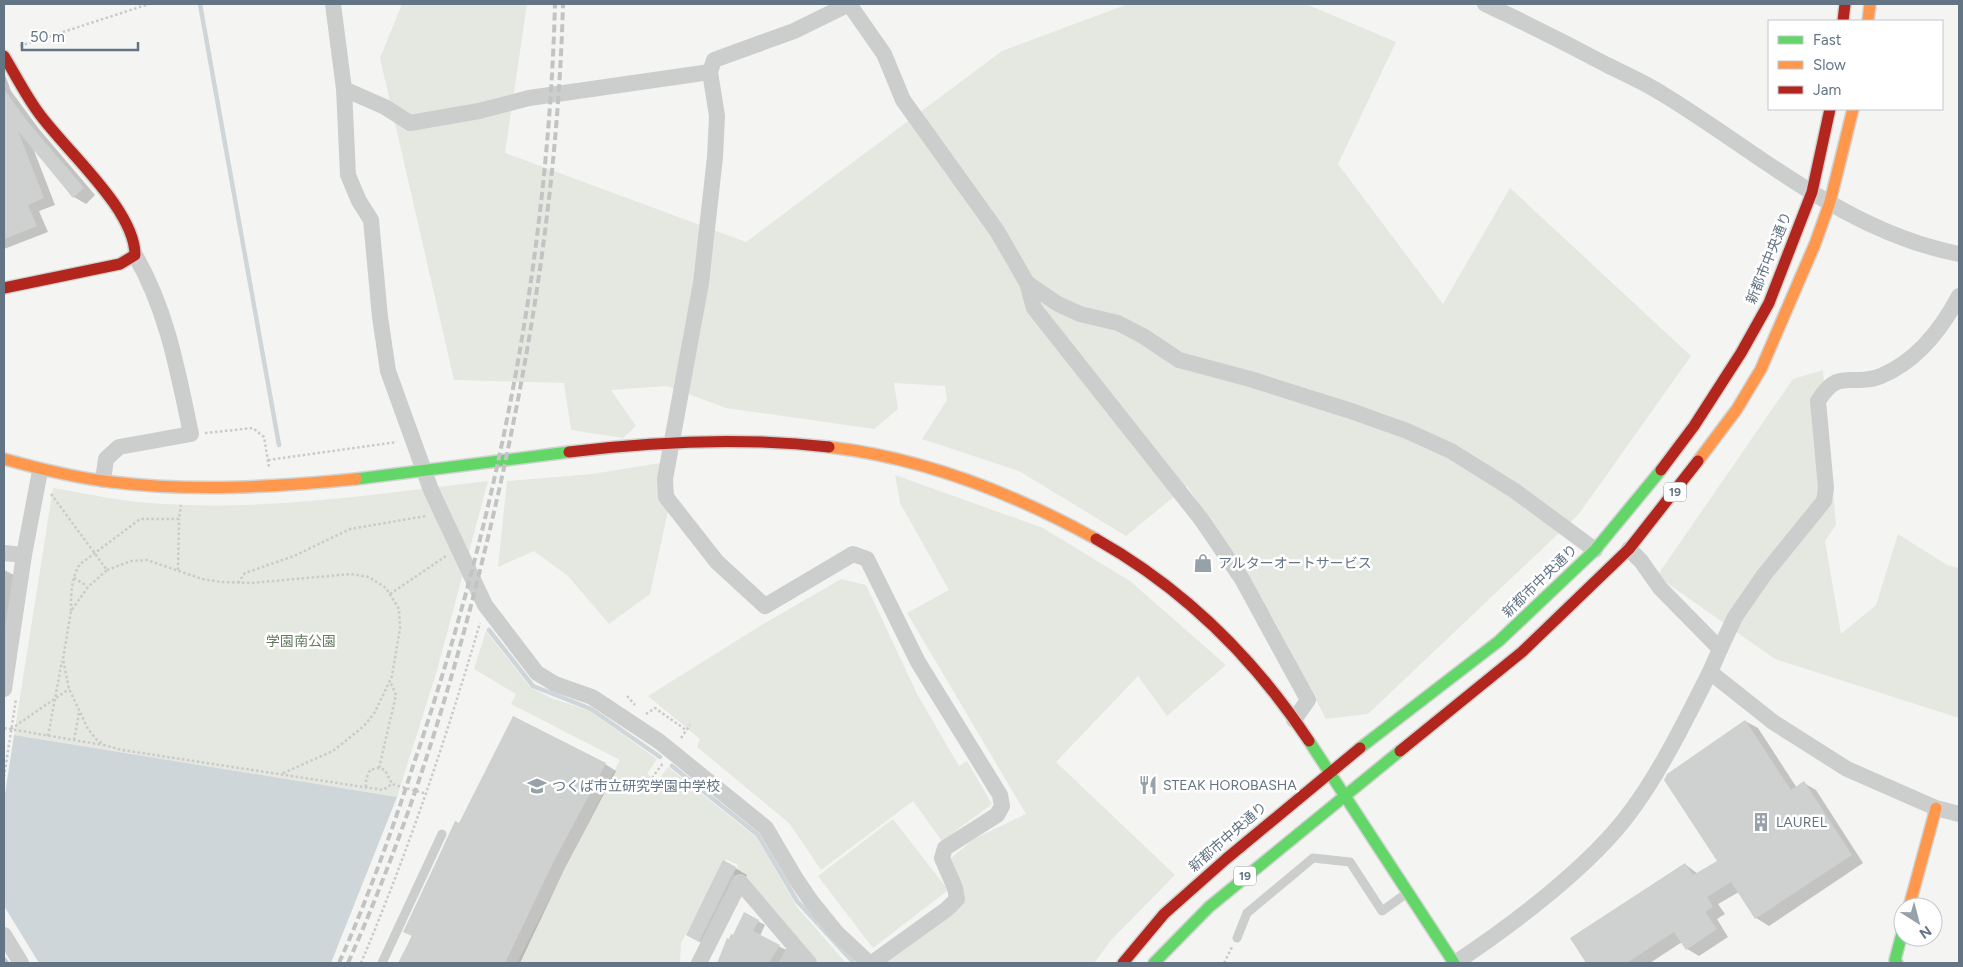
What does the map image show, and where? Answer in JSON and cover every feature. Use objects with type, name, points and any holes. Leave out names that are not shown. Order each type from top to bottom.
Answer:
[{"type":"main road","points":[[1843,20],[1845,4]]},
{"type":"main road","points":[[1868,20],[1870,4]]},
{"type":"main road","points":[[4,288],[120,264],[135,255],[135,242],[103,189],[38,112],[8,53]]},
{"type":"main road","name":"新都市中央通り","points":[[1123,963],[1164,914],[1193,887],[1329,772],[1499,641],[1595,550],[1643,493],[1694,426],[1741,353],[1769,303],[1812,192],[1830,110]]},
{"type":"main road","name":"19","points":[[1154,963],[1216,901],[1343,794],[1522,652],[1629,549],[1676,492],[1737,409],[1761,369],[1816,244],[1830,202],[1853,110]]},
{"type":"main road","points":[[4,459],[38,478],[103,480],[182,488],[340,481],[671,442],[783,441],[882,454],[939,469],[988,486],[1034,506],[1117,552],[1186,600],[1260,674],[1294,720],[1455,963]]},
{"type":"main road","points":[[1912,897],[1936,808]]},
{"type":"main road","points":[[1897,963],[1895,960],[1898,947]]},
{"type":"street","points":[[333,4],[344,89],[348,175],[359,201],[371,220],[380,317],[388,371],[424,471],[485,605],[537,673],[555,684],[592,697],[660,742],[766,828],[796,880],[811,901],[836,932],[871,963],[947,909],[956,899],[955,888],[942,858],[945,848],[997,815],[1002,806],[1000,795],[918,662],[867,559],[853,554],[765,606],[717,562],[666,497],[665,479],[671,442],[701,282],[714,165],[717,116],[710,72],[714,60],[794,31],[849,4],[884,54],[903,100],[997,232],[1027,283],[1034,308],[1201,520],[1242,580],[1308,700],[1294,720]]},
{"type":"street","points":[[1485,4],[1660,92],[1830,202],[1886,231],[1959,254]]},
{"type":"street","points":[[344,89],[385,106],[410,123],[529,98],[710,72]]},
{"type":"street","points":[[103,480],[106,459],[119,447],[191,434],[171,343],[150,281],[135,255]]},
{"type":"street","points":[[1027,283],[1058,304],[1080,314],[1118,323],[1143,336],[1179,360],[1250,379],[1351,411],[1407,431],[1451,451],[1515,491],[1595,550]]},
{"type":"street","points":[[1455,963],[1545,896],[1601,846],[1631,811],[1674,741],[1710,672],[1735,617],[1764,575],[1824,501],[1826,488],[1818,401],[1826,389],[1837,380],[1879,377],[1910,359],[1939,331],[1959,296]]},
{"type":"street","points":[[4,689],[24,555],[38,478]]},
{"type":"street","points":[[1629,549],[1641,561],[1660,588],[1720,649]]},
{"type":"street","points":[[4,552],[24,555]]},
{"type":"street","points":[[1710,672],[1806,745],[1847,769],[1936,808],[1959,814]]},
{"type":"street","points":[[699,963],[740,882],[809,963]]},
{"type":"street","points":[[4,935],[21,963]]},
{"type":"street","points":[[788,963],[795,948]]},
{"type":"lane","points":[[382,963],[442,834]]},
{"type":"lane","points":[[1237,938],[1248,913],[1313,858],[1350,862],[1382,911],[1408,893]]},
{"type":"path","points":[[8,53],[28,42],[149,4]]},
{"type":"path","points":[[191,434],[253,428],[264,437],[272,484]]},
{"type":"path","points":[[268,460],[412,440]]},
{"type":"path","points":[[38,478],[107,570]]},
{"type":"path","points":[[178,570],[182,488]]},
{"type":"path","points":[[238,583],[244,573],[294,556],[350,529],[442,513]]},
{"type":"path","points":[[48,736],[71,611],[74,578],[80,564],[140,519],[179,519]]},
{"type":"path","points":[[390,594],[442,559]]},
{"type":"path","points":[[71,611],[88,586],[107,570],[123,563],[139,560],[202,578],[238,583],[360,574],[379,583],[390,594],[399,609],[400,619],[390,681],[375,712],[350,740],[333,751],[290,768],[279,775]]},
{"type":"path","points":[[74,578],[88,586]]},
{"type":"path","points":[[361,963],[387,901],[427,794],[452,718],[485,605]]},
{"type":"path","points":[[62,659],[69,689],[79,712],[92,734],[104,745]]},
{"type":"path","points":[[379,768],[396,695],[390,681]]},
{"type":"path","points":[[11,730],[69,689]]},
{"type":"path","points":[[651,721],[644,716],[655,708],[686,730]]},
{"type":"path","points":[[74,740],[79,712]]},
{"type":"path","points":[[682,736],[690,725]]},
{"type":"path","points":[[4,728],[104,745],[122,750],[279,775],[383,790],[392,784],[427,794]]},
{"type":"path","points":[[648,782],[667,758]]},
{"type":"path","points":[[366,787],[366,779],[370,770],[379,768],[386,770],[392,784]]},
{"type":"green space","points":[[402,4],[527,4],[505,153],[746,242],[1002,51],[1128,4],[1306,4],[1396,42],[1338,164],[1443,304],[1510,188],[1691,356],[1579,514],[1368,714],[1326,719],[1274,620],[1187,486],[1126,536],[1019,471],[922,439],[947,400],[945,386],[894,383],[898,409],[874,429],[726,408],[667,386],[611,390],[636,426],[623,438],[571,430],[564,383],[454,380],[380,58]]},
{"type":"green space","points":[[1823,370],[1836,525],[1825,541],[1841,634],[1876,605],[1898,534],[1947,565],[1959,568],[1959,718],[1775,659],[1657,576],[1793,379]]},
{"type":"green space","points":[[660,463],[668,511],[650,594],[609,624],[568,576],[534,551],[498,567],[507,481],[592,474]]},
{"type":"green space","points":[[895,475],[1043,528],[1130,581],[1226,665],[1167,716],[1138,676],[1056,762],[1175,875],[1112,939],[1094,963],[884,963],[964,891],[951,858],[974,839],[1026,814],[907,613],[949,590],[900,503]]},
{"type":"green space","name":"学園南公園","points":[[488,481],[436,674],[397,797],[14,735],[53,488],[138,502],[235,505],[362,496]]},
{"type":"green space","points":[[841,579],[866,585],[917,694],[959,766],[967,761],[992,804],[942,841],[913,801],[821,870],[789,823],[697,747],[700,739],[648,696],[765,623]]},
{"type":"green space","points":[[486,631],[530,687],[551,698],[590,711],[657,759],[647,774],[658,781],[668,767],[757,838],[797,907],[846,963],[816,963],[734,874],[738,865],[726,859],[681,943],[680,963],[517,963],[620,760],[511,704],[516,694],[474,669]]},
{"type":"green space","points":[[893,819],[948,890],[873,948],[818,876]]},
{"type":"shaded area","points":[[14,735],[397,797],[331,963],[39,963],[4,906],[4,800]]},
{"type":"building","points":[[4,89],[27,121],[84,188],[73,198],[18,131],[44,198],[28,205],[37,226],[4,239]]},
{"type":"building","points":[[513,716],[606,763],[553,863],[505,963],[398,963],[412,936],[403,932],[455,821],[459,823]]},
{"type":"building","name":"LAUREL","points":[[1745,720],[1791,790],[1804,781],[1852,855],[1755,919],[1731,882],[1707,897],[1713,907],[1705,912],[1717,929],[1686,950],[1674,932],[1627,963],[1586,963],[1570,938],[1685,863],[1693,875],[1717,861],[1664,780],[1667,774]]},
{"type":"building","points":[[723,860],[736,867],[699,942],[686,935]]},
{"type":"building","points":[[744,912],[759,920],[753,931],[780,945],[769,963],[717,963],[727,938],[729,939],[731,934],[733,935]]},
{"type":"waterway","points":[[200,4],[279,445]]},
{"type":"waterway","points":[[489,630],[533,686],[591,709],[660,757]]},
{"type":"waterway","points":[[672,766],[758,835],[797,901],[854,963]]},
{"type":"railway","points":[[339,963],[360,914],[397,814],[444,671],[470,578],[493,483],[513,388],[529,293],[542,197],[555,4]]},
{"type":"railway","points":[[348,963],[411,804],[446,695],[462,640],[505,464],[530,334],[549,203],[560,70],[563,4]]},
{"type":"traffic: fast","points":[[356,479],[569,452]]},
{"type":"traffic: fast","points":[[1360,748],[1499,641],[1595,550],[1661,470]]},
{"type":"traffic: fast","points":[[1309,741],[1454,963]]},
{"type":"traffic: fast","points":[[1154,963],[1209,907],[1400,751]]},
{"type":"traffic: fast","points":[[1897,963],[1895,960],[1898,947]]},
{"type":"traffic: slow","points":[[1868,20],[1870,4]]},
{"type":"traffic: slow","points":[[1698,461],[1737,409],[1761,369],[1815,244],[1830,202],[1853,110]]},
{"type":"traffic: slow","points":[[829,447],[899,460],[967,480],[1033,507],[1096,539]]},
{"type":"traffic: slow","points":[[4,459],[44,470],[85,478],[173,487],[265,486],[356,479]]},
{"type":"traffic: slow","points":[[1912,897],[1936,808]]},
{"type":"traffic: jam","points":[[1843,20],[1845,4]]},
{"type":"traffic: jam","points":[[4,56],[38,112],[96,180],[124,218],[132,237],[135,255],[120,264],[4,288]]},
{"type":"traffic: jam","points":[[1661,470],[1694,426],[1741,353],[1769,303],[1812,192],[1830,110]]},
{"type":"traffic: jam","points":[[569,452],[634,445],[731,441],[829,447]]},
{"type":"traffic: jam","points":[[1400,751],[1522,652],[1629,549],[1698,461]]},
{"type":"traffic: jam","points":[[1096,539],[1128,558],[1158,580],[1214,627],[1265,681],[1309,741]]},
{"type":"traffic: jam","points":[[1123,963],[1164,914],[1226,859],[1360,748]]},
{"type":"place","name":"アルターオートサービス","points":[[1203,563]]},
{"type":"place","name":"STEAK HOROBASHA","points":[[1148,785]]},
{"type":"place","name":"つくば市立研究学園中学校","points":[[537,786]]},
{"type":"place","name":"LAUREL","points":[[1761,822]]}]
